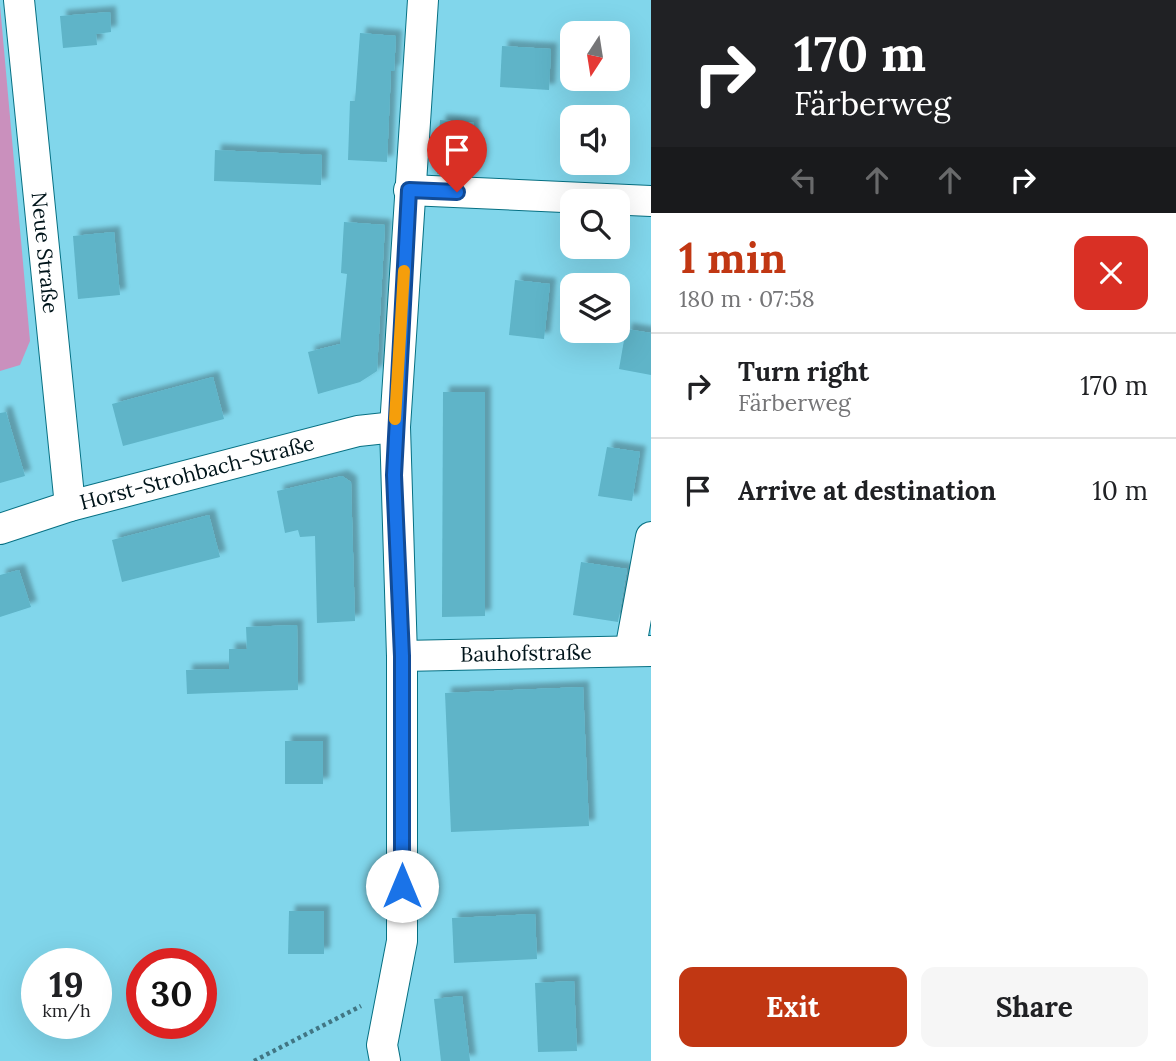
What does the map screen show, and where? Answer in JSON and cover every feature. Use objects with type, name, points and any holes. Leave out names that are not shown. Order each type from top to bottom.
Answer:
[{"type":"street","name":"Neue Straße","points":[[19,0],[70,506]]},
{"type":"street","points":[[384,1061],[382,1045],[402,942],[402,656],[395,427],[423,0]]},
{"type":"street","points":[[409,190],[651,201]]},
{"type":"street","name":"Horst-Strohbach-Straße","points":[[0,529],[70,506],[358,431],[395,427]]},
{"type":"street","points":[[640,651],[651,537]]},
{"type":"street","name":"Bauhofstraße","points":[[402,656],[640,651]]},
{"type":"path","points":[[254,1061],[393,990]]},
{"type":"shaded area","points":[[0,5],[30,341],[20,365],[0,371]]},
{"type":"building","points":[[110,12],[111,32],[96,34],[97,45],[63,48],[60,16]]},
{"type":"building","points":[[360,33],[396,36],[394,71],[391,71],[387,162],[348,160],[350,101],[355,101]]},
{"type":"building","points":[[502,46],[551,49],[549,90],[500,87]]},
{"type":"building","points":[[440,120],[474,123],[471,175],[437,174]]},
{"type":"building","points":[[215,150],[322,155],[321,185],[214,181]]},
{"type":"building","points":[[344,222],[385,225],[377,371],[360,382],[318,394],[308,352],[340,344],[347,274],[341,273]]},
{"type":"building","points":[[114,232],[120,295],[78,299],[73,236]]},
{"type":"building","points":[[515,280],[550,284],[544,339],[509,335]]},
{"type":"building","points":[[630,330],[651,333],[651,375],[619,369],[624,343],[630,343]]},
{"type":"building","points":[[213,377],[224,419],[123,446],[112,404]]},
{"type":"building","points":[[443,392],[485,392],[485,616],[442,617]]},
{"type":"building","points":[[6,412],[25,476],[0,483],[0,413]]},
{"type":"building","points":[[607,447],[640,452],[632,501],[598,496]]},
{"type":"building","points":[[342,476],[351,482],[355,621],[317,623],[315,536],[300,537],[298,530],[285,533],[277,491]]},
{"type":"building","points":[[209,515],[220,557],[122,582],[112,540]]},
{"type":"building","points":[[581,562],[627,569],[618,622],[573,615]]},
{"type":"building","points":[[19,570],[31,607],[0,617],[0,575]]},
{"type":"building","points":[[297,625],[298,690],[187,694],[186,670],[229,669],[229,649],[247,649],[246,627]]},
{"type":"building","points":[[583,687],[589,826],[451,832],[445,693]]},
{"type":"building","points":[[285,741],[323,741],[323,784],[285,784]]},
{"type":"building","points":[[289,911],[324,911],[324,954],[288,954]]},
{"type":"building","points":[[535,914],[537,959],[454,963],[452,918]]},
{"type":"building","points":[[574,981],[577,1051],[538,1052],[535,983]]},
{"type":"building","points":[[462,996],[470,1061],[441,1061],[434,999]]},
{"type":"slow traffic","points":[[395,419],[404,271]]},
{"type":"route","points":[[402,886],[402,656],[394,475],[409,190],[457,192]]}]
